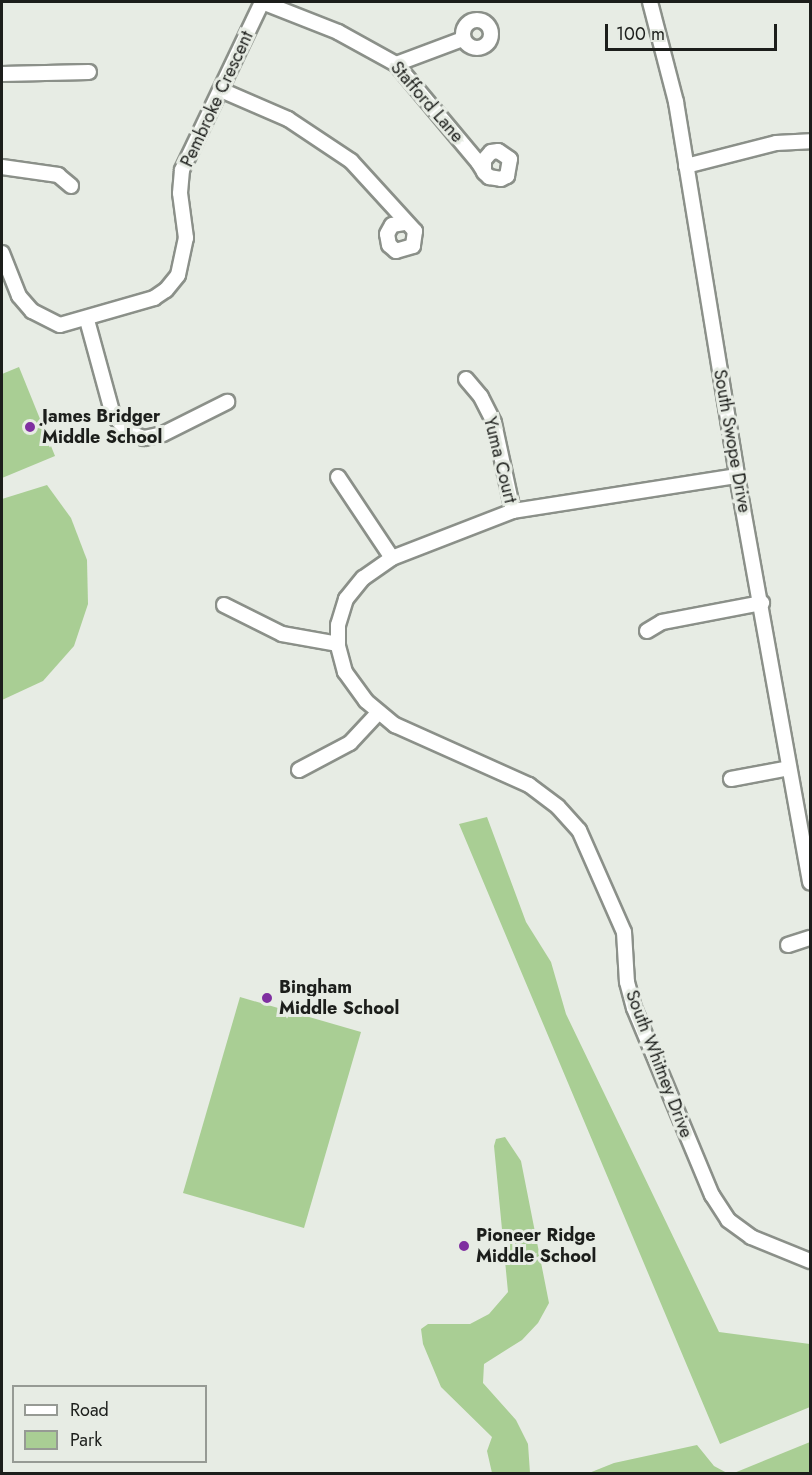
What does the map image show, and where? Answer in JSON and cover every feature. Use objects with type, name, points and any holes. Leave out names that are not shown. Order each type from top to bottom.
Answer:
[{"type":"street","name":"Stafford Lane","points":[[262,2],[338,32],[396,63],[484,172]]},
{"type":"street","name":"Pembroke Crescent","points":[[2,253],[19,296],[32,311],[60,325],[87,320],[154,298],[178,275],[186,238],[180,193],[182,170],[262,2]]},
{"type":"street","name":"South Swope Drive","points":[[650,2],[676,102],[737,476],[762,603],[810,882]]},
{"type":"street","points":[[396,63],[464,39]]},
{"type":"street","points":[[2,74],[89,72]]},
{"type":"street","points":[[221,90],[288,119],[321,138],[371,181],[404,223]]},
{"type":"street","points":[[686,166],[776,143],[810,141]]},
{"type":"street","points":[[2,167],[58,175],[71,186]]},
{"type":"street","points":[[87,320],[113,415],[130,433],[144,438],[163,434],[227,402]]},
{"type":"street","name":"Yuma Court","points":[[466,379],[494,423],[513,512]]},
{"type":"street","name":"South Whitney Drive","points":[[737,476],[513,512],[392,558],[375,567],[346,599],[338,625],[338,644],[345,672],[379,712],[418,738],[529,785],[558,807],[579,831],[624,932],[627,982],[634,1008],[712,1195],[728,1220],[751,1237],[810,1261]]},
{"type":"street","points":[[338,477],[392,558]]},
{"type":"street","points":[[647,631],[662,622],[762,603]]},
{"type":"street","points":[[224,604],[282,634],[338,644]]},
{"type":"street","points":[[298,770],[350,743],[379,712]]},
{"type":"street","points":[[730,779],[789,768]]},
{"type":"street","points":[[788,945],[810,938]]},
{"type":"green space","points":[[19,367],[55,456],[2,478],[2,374]]},
{"type":"green space","points":[[47,485],[71,518],[87,560],[88,604],[74,646],[43,681],[2,700],[2,499]]},
{"type":"green space","points":[[487,817],[526,922],[551,962],[566,1014],[719,1332],[810,1344],[810,1407],[720,1444],[459,824]]},
{"type":"green space","points":[[240,997],[361,1032],[304,1228],[183,1193]]},
{"type":"green space","points":[[505,1137],[521,1161],[549,1303],[538,1323],[522,1340],[484,1364],[483,1383],[516,1420],[528,1444],[530,1473],[492,1473],[487,1451],[492,1437],[441,1387],[423,1344],[421,1329],[428,1324],[470,1324],[489,1314],[508,1292],[494,1146],[496,1139]]},
{"type":"green space","points":[[810,1442],[810,1473],[734,1473]]},
{"type":"green space","points":[[697,1445],[714,1466],[727,1473],[589,1473],[614,1463]]},
{"type":"place","name":"James Bridger Middle School","points":[[30,427]]},
{"type":"place","name":"Bingham Middle School","points":[[267,998]]},
{"type":"place","name":"Pioneer Ridge Middle School","points":[[464,1246]]}]
